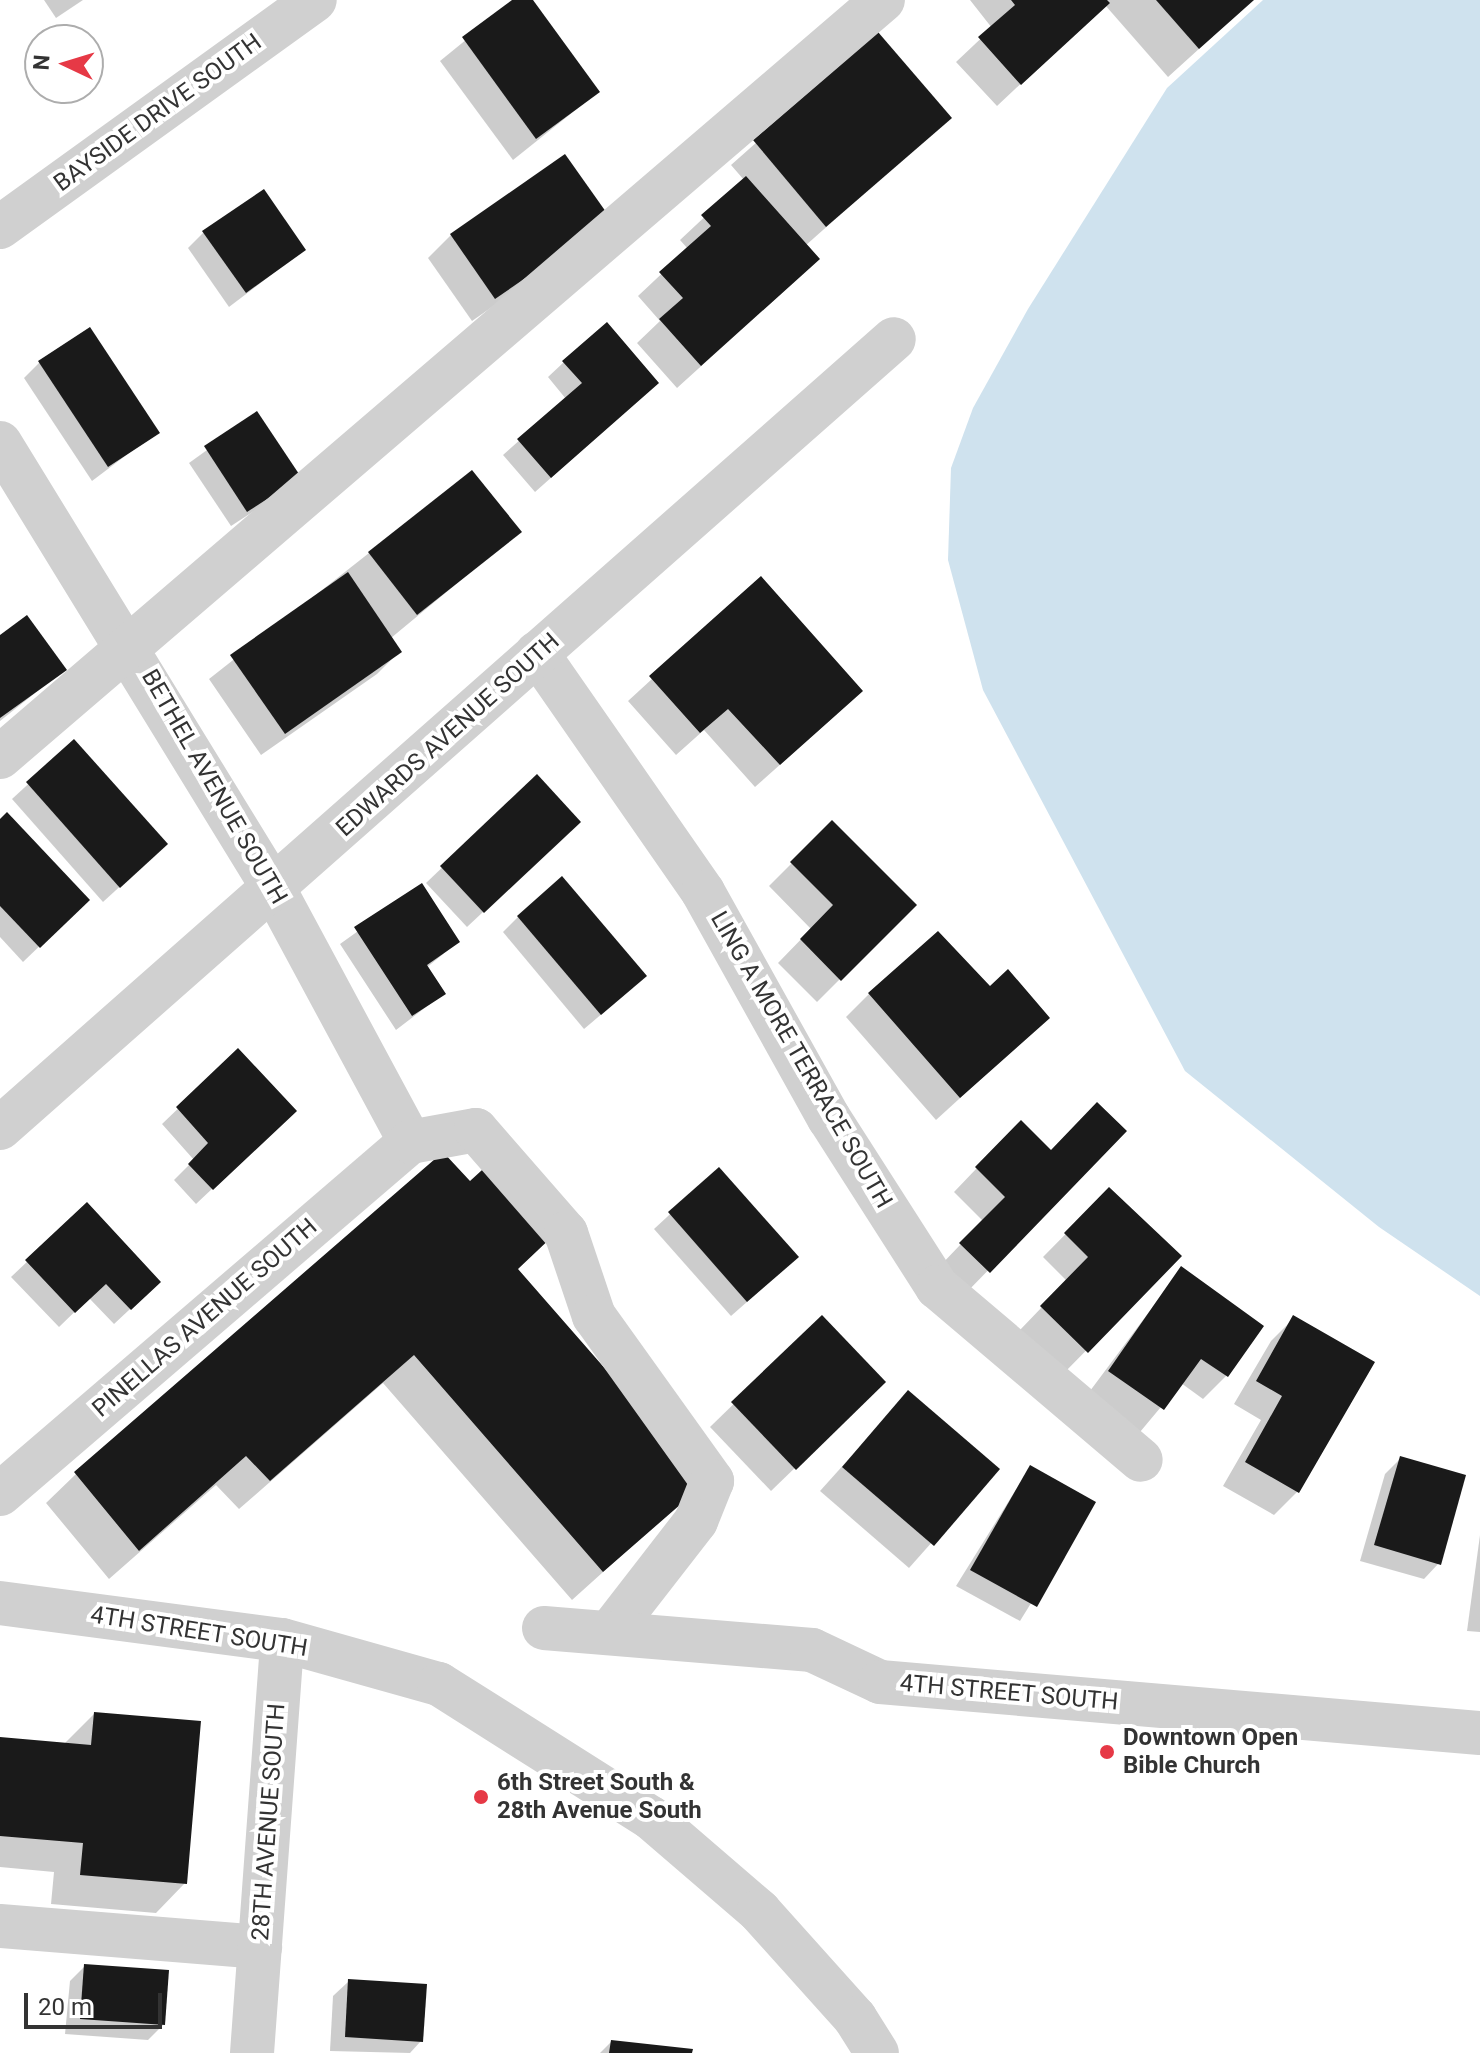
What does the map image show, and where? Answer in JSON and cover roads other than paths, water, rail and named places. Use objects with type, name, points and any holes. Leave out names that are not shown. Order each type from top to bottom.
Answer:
[{"type":"street","name":"BAYSIDE DRIVE SOUTH","points":[[0,227],[315,0]]},
{"type":"street","points":[[0,757],[883,0]]},
{"type":"street","name":"EDWARDS AVENUE SOUTH","points":[[0,1128],[275,891],[537,653],[894,339]]},
{"type":"street","name":"BETHEL AVENUE SOUTH","points":[[0,443],[131,646],[275,891],[410,1142]]},
{"type":"street","name":"LING A MORE TERRACE SOUTH","points":[[537,653],[703,892],[829,1118],[937,1287],[1141,1460]]},
{"type":"street","points":[[410,1142],[476,1130],[527,1183],[566,1233],[594,1316],[712,1481],[696,1521],[610,1632]]},
{"type":"street","name":"PINELLAS AVENUE SOUTH","points":[[0,1494],[410,1142]]},
{"type":"street","name":"4TH STREET SOUTH","points":[[0,1603],[282,1640],[439,1684],[651,1818],[759,1911],[855,2018],[877,2053]]},
{"type":"street","name":"4TH STREET SOUTH","points":[[544,1628],[812,1650],[880,1682],[1480,1733]]},
{"type":"street","name":"28TH AVENUE SOUTH","points":[[252,2053],[282,1640]]},
{"type":"street","points":[[0,1926],[260,1947]]},
{"type":"water","points":[[1263,0],[1480,0],[1480,1296],[1379,1227],[1185,1071],[983,690],[948,560],[951,468],[973,408],[1028,309],[1167,88]]},
{"type":"place","name":"Downtown Open Bible Church","points":[[1107,1752]]},
{"type":"place","name":"6th Street South & 28th Avenue South","points":[[481,1797]]}]
